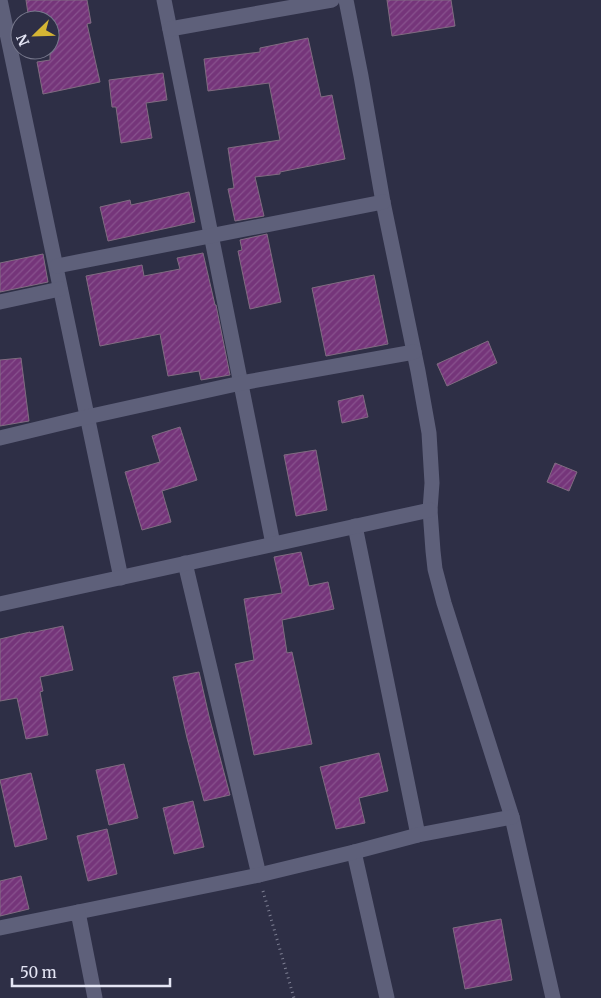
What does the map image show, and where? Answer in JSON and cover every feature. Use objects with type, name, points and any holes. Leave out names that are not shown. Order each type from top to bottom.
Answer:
[{"type":"street","points":[[0,0],[121,578]]},
{"type":"street","points":[[164,0],[273,544]]},
{"type":"street","points":[[170,29],[332,0]]},
{"type":"street","points":[[346,0],[383,202],[429,433],[432,483],[430,510],[435,569],[512,817],[553,998]]},
{"type":"street","points":[[57,266],[383,202]]},
{"type":"street","points":[[0,302],[60,289]]},
{"type":"street","points":[[0,438],[241,383],[414,352]]},
{"type":"street","points":[[0,604],[430,510]]},
{"type":"street","points":[[356,526],[418,835]]},
{"type":"street","points":[[185,563],[259,875]]},
{"type":"street","points":[[0,928],[259,875],[418,835],[512,817]]},
{"type":"street","points":[[354,852],[387,998]]},
{"type":"street","points":[[78,912],[94,998]]},
{"type":"path","points":[[259,875],[294,998]]},
{"type":"building","points":[[26,0],[87,0],[91,23],[87,24],[100,82],[43,94],[37,62],[60,60],[60,10],[28,10]]},
{"type":"building","points":[[387,0],[451,0],[455,26],[392,36]]},
{"type":"building","points":[[308,38],[321,97],[332,95],[345,159],[280,172],[280,174],[255,177],[264,216],[235,221],[228,189],[234,188],[228,148],[280,140],[269,83],[208,91],[204,59],[260,52],[260,48]]},
{"type":"building","points":[[163,73],[167,100],[146,103],[152,138],[121,143],[116,107],[112,107],[109,80]]},
{"type":"building","points":[[189,192],[195,222],[108,241],[100,207],[130,200],[131,205]]},
{"type":"building","points":[[267,234],[281,302],[250,309],[238,251],[242,250],[240,240]]},
{"type":"building","points":[[203,253],[230,375],[201,380],[199,371],[168,376],[160,334],[100,346],[86,276],[142,265],[144,276],[180,269],[177,258]]},
{"type":"building","points":[[43,254],[48,282],[0,292],[0,263]]},
{"type":"building","points":[[374,275],[388,344],[326,356],[312,288]]},
{"type":"building","points":[[488,341],[497,363],[447,386],[437,364]]},
{"type":"building","points":[[21,358],[29,421],[0,426],[0,360]]},
{"type":"building","points":[[363,395],[368,417],[342,423],[338,401]]},
{"type":"building","points":[[180,427],[197,480],[162,491],[171,522],[142,530],[125,472],[160,462],[152,436]]},
{"type":"building","points":[[316,450],[327,510],[296,516],[284,455]]},
{"type":"building","points":[[555,463],[577,472],[569,491],[547,482]]},
{"type":"building","points":[[301,552],[309,586],[328,582],[334,609],[282,620],[287,653],[292,652],[312,744],[254,755],[235,664],[254,660],[244,599],[282,593],[274,557]]},
{"type":"building","points":[[63,626],[73,670],[40,677],[43,691],[40,692],[48,735],[26,739],[17,698],[0,701],[0,639]]},
{"type":"building","points":[[199,672],[230,795],[204,801],[173,677]]},
{"type":"building","points":[[379,753],[388,791],[359,798],[365,823],[336,829],[320,767]]},
{"type":"building","points":[[124,764],[138,818],[109,825],[96,770]]},
{"type":"building","points":[[31,773],[47,839],[15,847],[0,780]]},
{"type":"building","points":[[193,801],[204,847],[174,854],[163,808]]},
{"type":"building","points":[[107,829],[117,874],[88,881],[77,836]]},
{"type":"building","points":[[21,876],[29,909],[0,916],[0,881]]},
{"type":"building","points":[[501,919],[512,980],[465,989],[453,928]]}]
